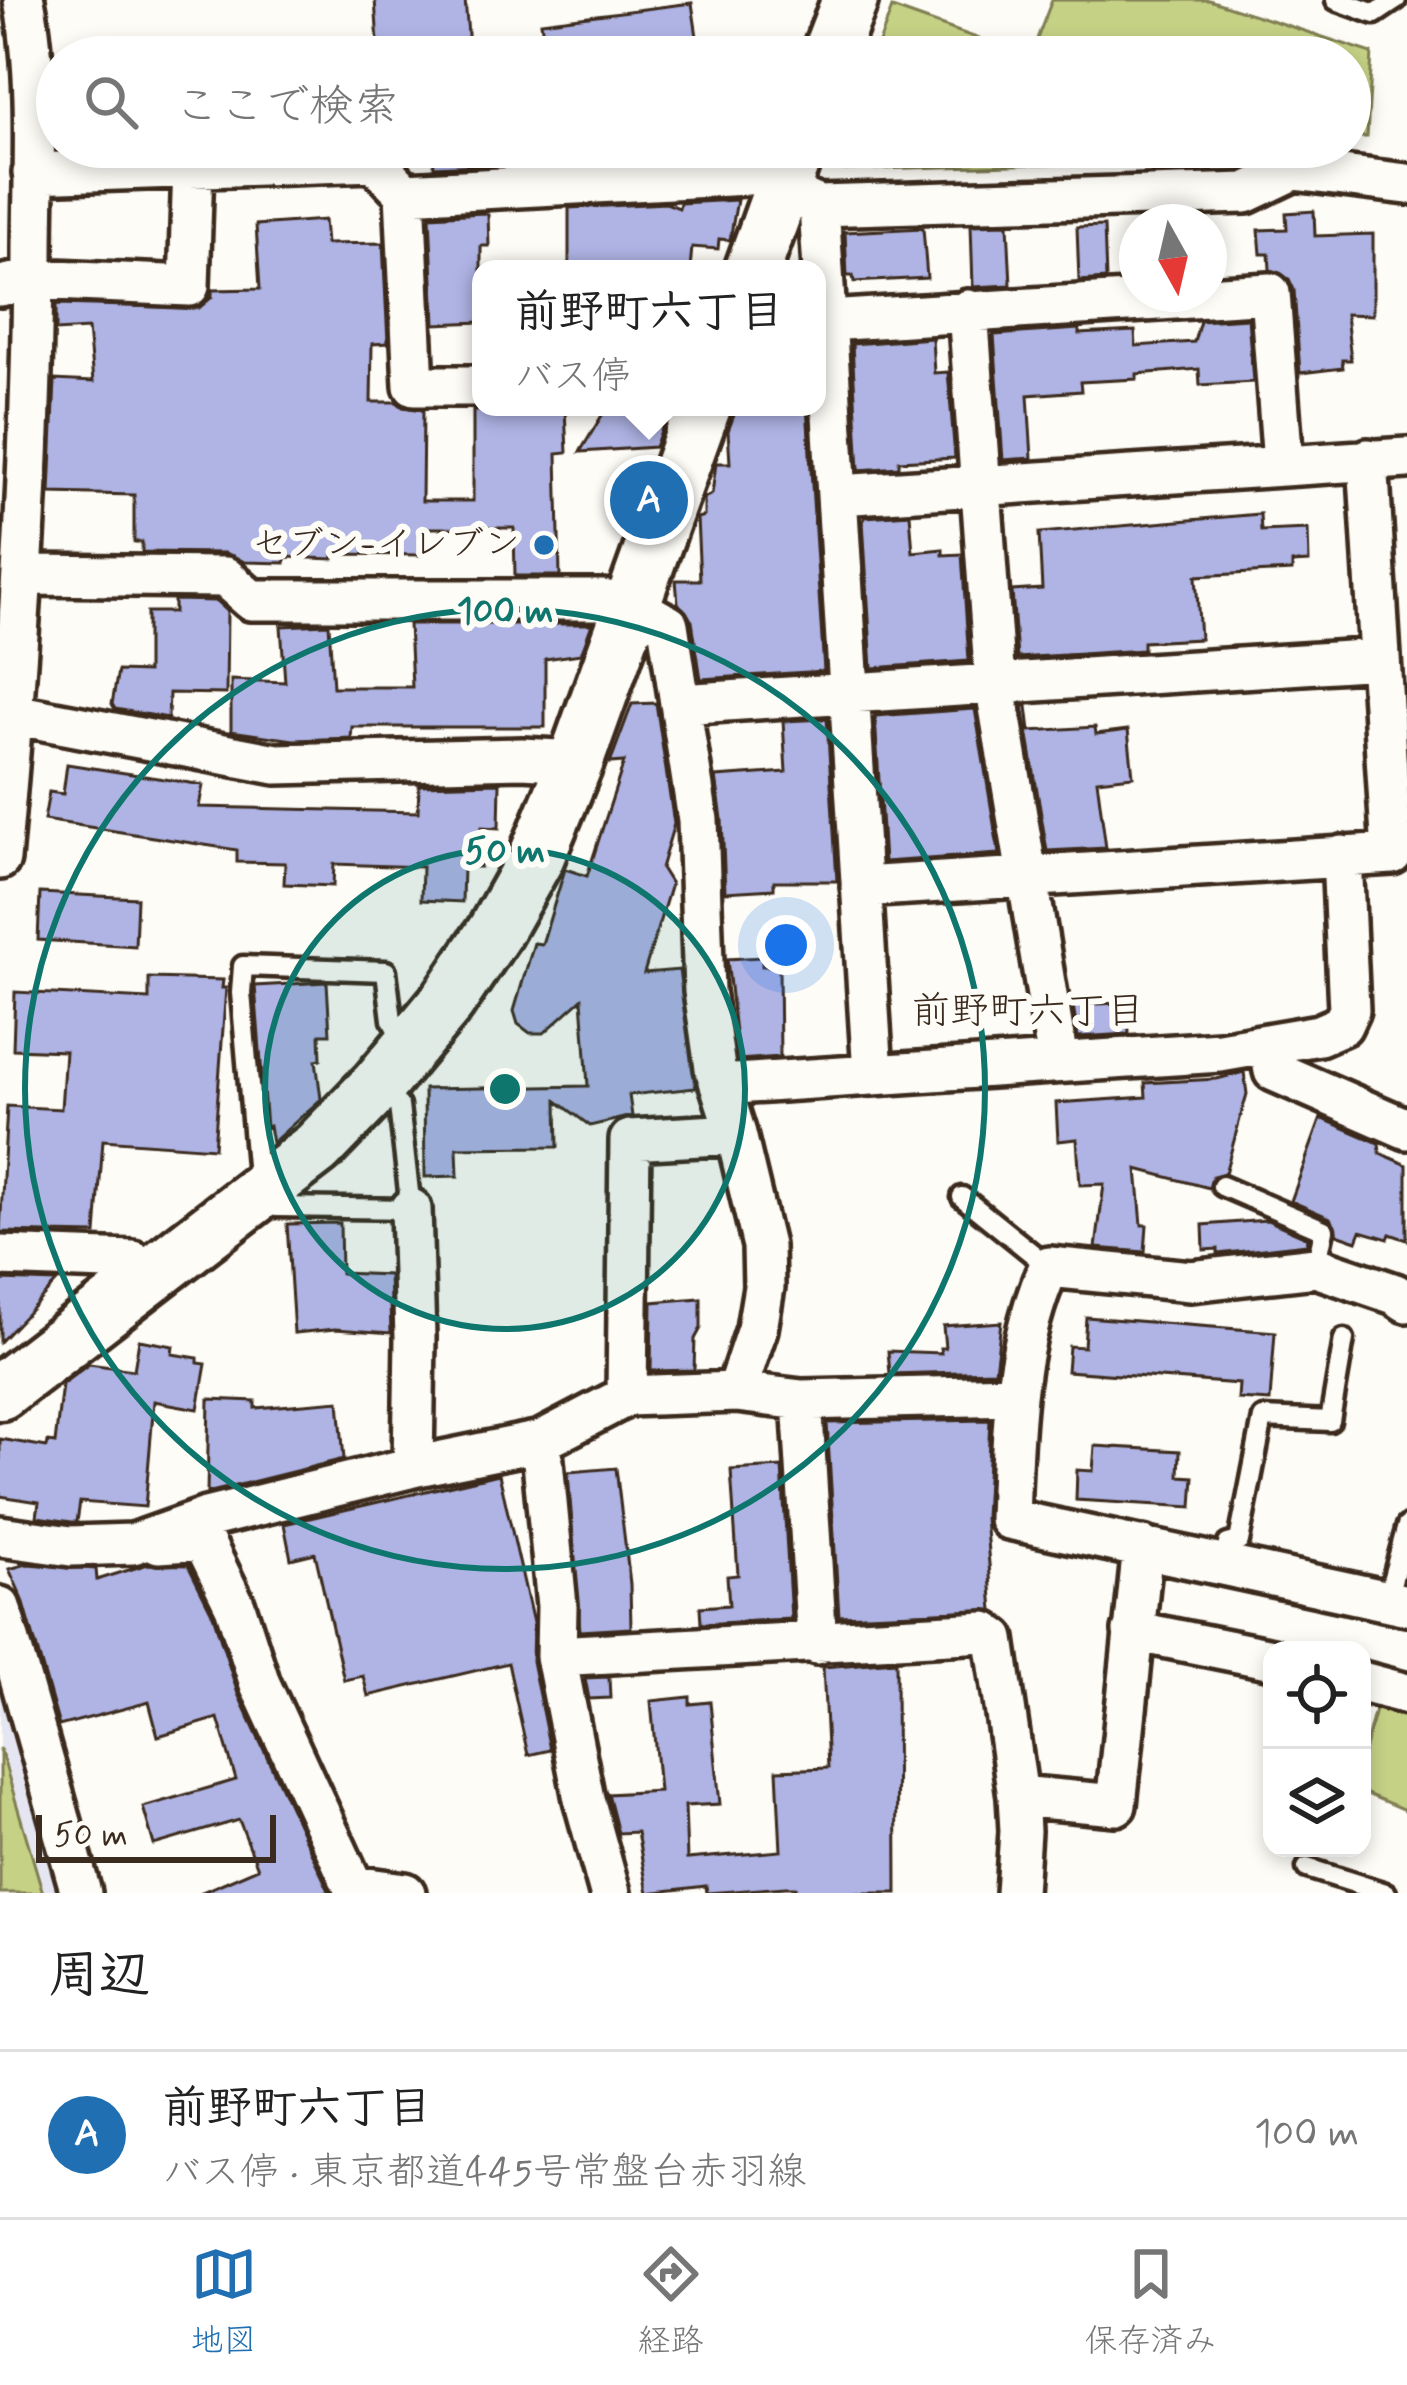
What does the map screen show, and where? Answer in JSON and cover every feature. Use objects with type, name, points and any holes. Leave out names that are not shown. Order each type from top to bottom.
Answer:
[{"type":"main road","points":[[837,36],[850,0]]},
{"type":"main road","points":[[757,260],[796,179]]},
{"type":"main road","points":[[0,1392],[317,1148],[448,1001],[495,932],[536,859],[700,416]]},
{"type":"street","points":[[0,859],[24,575],[16,282],[34,173],[30,41],[24,0]]},
{"type":"street","points":[[34,173],[166,168]]},
{"type":"street","points":[[16,282],[189,286],[193,168]]},
{"type":"street","points":[[381,168],[405,193],[414,386],[472,386]]},
{"type":"street","points":[[405,193],[796,179],[1246,193],[1294,170],[1407,184]]},
{"type":"street","points":[[796,179],[814,260]]},
{"type":"street","points":[[828,321],[1270,293],[1283,464]]},
{"type":"street","points":[[968,310],[995,683],[1058,1061]]},
{"type":"street","points":[[826,312],[873,1074]]},
{"type":"street","points":[[839,495],[1388,459],[1391,567],[1380,659],[1392,854],[861,887]]},
{"type":"street","points":[[24,575],[225,577],[251,600],[602,600],[632,605],[668,625],[698,820],[704,991],[720,1085],[758,1215],[764,1287],[757,1329],[736,1392]]},
{"type":"street","points":[[680,704],[1380,659]]},
{"type":"street","points":[[13,714],[276,764],[576,761]]},
{"type":"street","points":[[720,1085],[1220,1052],[1319,1035],[1342,1025],[1349,1010],[1342,856]]},
{"type":"street","points":[[1269,1044],[1274,1071],[1407,1129]]},
{"type":"street","points":[[628,1396],[630,1140],[736,1134]]},
{"type":"street","points":[[411,1209],[413,1467]]},
{"type":"street","points":[[0,1256],[133,1261],[148,1277]]},
{"type":"street","points":[[1397,1602],[1009,1520],[1015,1395],[1039,1290],[1049,1267],[1191,1280],[1316,1267],[1355,1286],[1395,1294],[1407,1302]]},
{"type":"street","points":[[133,1544],[206,1518],[541,1441],[628,1396],[736,1392],[802,1400],[1015,1395]]},
{"type":"street","points":[[802,1400],[817,1644]]},
{"type":"street","points":[[541,1441],[557,1606],[556,1656],[584,1799],[610,1893]]},
{"type":"street","points":[[0,1536],[71,1546],[203,1540],[235,1606],[260,1684],[353,1886],[405,1893]]},
{"type":"street","points":[[1018,1796],[1116,1805],[1143,1547]]},
{"type":"street","points":[[0,1607],[81,1893]]},
{"type":"street","points":[[1133,1631],[1263,1657]]},
{"type":"street","points":[[556,1656],[985,1632],[995,1639],[1018,1796],[1021,1831],[1016,1893]]},
{"type":"street","points":[[1371,1684],[1407,1694]]},
{"type":"lane","points":[[1336,0],[1375,14],[1396,0]]},
{"type":"lane","points":[[243,966],[386,971],[411,1209],[276,1207],[266,1189],[256,1165],[241,993],[243,966]]},
{"type":"lane","points":[[1222,1186],[1324,1230],[1316,1267]]},
{"type":"lane","points":[[962,1197],[1049,1267]]},
{"type":"lane","points":[[1224,1564],[1228,1544],[1239,1541],[1263,1418],[1330,1421],[1344,1339]]},
{"type":"lane","points":[[1397,1602],[1407,1526]]},
{"type":"lane","points":[[1307,1868],[1386,1893]]},
{"type":"shaded area","points":[[0,1673],[58,1893],[0,1893]]},
{"type":"green space","points":[[1052,0],[1209,0],[1320,36],[1038,36]]},
{"type":"green space","points":[[892,8],[971,36],[882,36]]},
{"type":"green space","points":[[1378,1698],[1407,1707],[1407,1811],[1371,1796],[1371,1725]]},
{"type":"green space","points":[[0,1748],[43,1893],[0,1893]]},
{"type":"building","points":[[375,0],[465,0],[468,36],[378,36]]},
{"type":"building","points":[[692,3],[697,36],[543,36],[541,22]]},
{"type":"building","points":[[737,200],[730,240],[719,239],[718,249],[692,247],[691,260],[569,260],[569,208],[666,203],[679,208],[680,203]]},
{"type":"building","points":[[1314,211],[1315,236],[1373,234],[1373,315],[1346,314],[1351,360],[1342,360],[1343,368],[1300,373],[1294,290],[1289,279],[1270,269],[1269,254],[1261,254],[1259,230],[1287,229],[1286,213]]},
{"type":"building","points":[[488,215],[489,246],[481,246],[481,260],[472,260],[472,322],[435,324],[430,216]]},
{"type":"building","points":[[324,220],[326,244],[383,243],[388,343],[372,344],[371,402],[397,402],[423,410],[422,501],[473,501],[473,416],[565,416],[567,453],[557,454],[560,576],[515,576],[514,528],[420,528],[420,555],[333,554],[333,559],[285,557],[285,563],[245,562],[225,553],[142,552],[142,542],[134,542],[134,495],[50,493],[55,380],[93,382],[88,329],[56,331],[56,304],[199,308],[212,297],[212,290],[260,289],[256,225]]},
{"type":"building","points":[[1008,224],[1011,285],[973,287],[971,225]]},
{"type":"building","points":[[1104,226],[1106,279],[1079,281],[1077,227]]},
{"type":"building","points":[[923,228],[927,278],[854,282],[853,276],[847,276],[845,232]]},
{"type":"building","points":[[1248,318],[1253,382],[1200,385],[1199,369],[1080,382],[1081,391],[1028,395],[1032,458],[1003,460],[994,335],[1135,331],[1136,346],[1194,342],[1200,321]]},
{"type":"building","points":[[932,338],[934,373],[948,372],[955,458],[899,461],[899,467],[859,470],[852,344]]},
{"type":"building","points":[[602,416],[667,416],[655,447],[580,452]]},
{"type":"building","points":[[734,416],[808,416],[824,671],[701,679],[692,621],[678,603],[676,580],[700,580],[697,518],[704,516],[704,498],[712,494],[716,463],[730,463],[728,431]]},
{"type":"building","points":[[910,514],[913,552],[943,549],[943,555],[962,554],[969,661],[872,668],[863,521],[865,517]]},
{"type":"building","points":[[1260,514],[1261,531],[1308,529],[1309,562],[1292,563],[1292,571],[1196,576],[1200,639],[1143,642],[1143,650],[1017,658],[1012,591],[1042,589],[1039,533]]},
{"type":"building","points":[[174,600],[216,601],[227,611],[226,694],[169,693],[168,718],[115,709],[118,671],[147,672],[147,612],[174,612]]},
{"type":"building","points":[[329,624],[333,687],[412,687],[409,624],[592,624],[581,654],[545,659],[545,727],[352,727],[351,738],[294,740],[231,731],[231,680],[285,682],[281,626]]},
{"type":"building","points":[[656,703],[674,824],[661,868],[671,884],[644,973],[679,970],[696,1088],[629,1095],[632,1116],[590,1126],[557,1101],[558,1147],[457,1148],[458,1176],[425,1177],[424,1089],[588,1086],[582,999],[544,1033],[530,1033],[518,1024],[514,1011],[534,943],[542,944],[565,869],[587,876],[624,762],[610,763],[632,704]]},
{"type":"building","points":[[1023,706],[1027,706],[1030,731],[1095,727],[1096,734],[1128,730],[1133,776],[1097,780],[1106,848],[1047,851]]},
{"type":"building","points":[[975,709],[999,854],[884,862],[875,716]]},
{"type":"building","points":[[827,719],[837,881],[774,881],[774,889],[725,892],[716,777],[786,772],[783,721]]},
{"type":"building","points":[[67,764],[203,785],[199,807],[418,812],[419,785],[500,783],[499,828],[482,827],[480,867],[463,867],[462,902],[421,900],[422,867],[334,864],[333,886],[284,884],[285,863],[237,862],[237,850],[44,820],[49,792],[63,794]]},
{"type":"building","points":[[40,893],[137,898],[135,946],[38,940]]},
{"type":"building","points":[[762,957],[762,966],[779,966],[780,1057],[738,1060],[727,959]]},
{"type":"building","points":[[149,978],[223,980],[214,1148],[103,1140],[96,1234],[0,1232],[7,1106],[61,1109],[65,1051],[13,1049],[15,992],[149,999]]},
{"type":"building","points":[[327,982],[330,1034],[320,1034],[321,1059],[316,1060],[321,1099],[272,1143],[266,1127],[255,986]]},
{"type":"building","points":[[1073,1005],[1128,1005],[1129,1034],[1078,1037]]},
{"type":"building","points":[[1244,1072],[1247,1094],[1225,1173],[1213,1176],[1209,1188],[1137,1169],[1142,1225],[1147,1225],[1145,1252],[1096,1248],[1104,1184],[1080,1185],[1077,1139],[1058,1141],[1056,1103],[1146,1097],[1145,1083],[1217,1079]]},
{"type":"building","points":[[1321,1118],[1379,1143],[1380,1153],[1407,1165],[1407,1240],[1361,1231],[1357,1241],[1337,1234],[1330,1218],[1291,1201]]},
{"type":"building","points":[[1267,1220],[1308,1238],[1307,1244],[1218,1254],[1218,1249],[1204,1250],[1203,1225]]},
{"type":"building","points":[[340,1223],[341,1273],[389,1275],[391,1333],[335,1329],[294,1333],[287,1224]]},
{"type":"building","points":[[0,1280],[57,1282],[0,1342]]},
{"type":"building","points":[[701,1298],[694,1370],[651,1371],[652,1302]]},
{"type":"building","points":[[1086,1317],[1275,1332],[1270,1401],[1238,1399],[1239,1384],[1067,1371],[1069,1346],[1084,1347]]},
{"type":"building","points":[[1001,1322],[995,1371],[890,1374],[888,1351],[941,1353],[940,1348],[945,1348],[943,1326]]},
{"type":"building","points":[[139,1340],[173,1346],[172,1354],[206,1364],[198,1409],[154,1401],[145,1507],[80,1502],[77,1522],[72,1522],[37,1517],[39,1502],[0,1496],[0,1439],[47,1447],[48,1442],[55,1443],[62,1384],[89,1364],[134,1370]]},
{"type":"building","points":[[209,1399],[255,1401],[255,1408],[339,1401],[344,1459],[207,1493]]},
{"type":"building","points":[[990,1420],[985,1518],[993,1610],[839,1616],[827,1423]]},
{"type":"building","points":[[1095,1446],[1180,1451],[1179,1476],[1194,1477],[1192,1507],[1076,1500],[1077,1470],[1093,1471]]},
{"type":"building","points":[[782,1467],[791,1619],[701,1624],[700,1607],[729,1605],[727,1576],[738,1575],[731,1470]]},
{"type":"building","points":[[616,1468],[631,1628],[580,1631],[568,1472]]},
{"type":"building","points":[[499,1474],[533,1623],[532,1661],[550,1750],[528,1755],[508,1663],[368,1696],[363,1676],[344,1680],[315,1553],[291,1559],[284,1524]]},
{"type":"building","points":[[27,1564],[96,1569],[97,1580],[148,1564],[188,1565],[213,1615],[238,1694],[330,1893],[200,1893],[258,1868],[239,1820],[154,1845],[143,1807],[236,1780],[218,1718],[158,1736],[149,1702],[59,1726],[23,1600],[9,1569]]},
{"type":"building","points":[[896,1661],[897,1893],[796,1893],[795,1887],[786,1887],[707,1893],[706,1886],[648,1893],[637,1832],[618,1833],[608,1794],[659,1791],[651,1701],[690,1697],[690,1704],[710,1702],[720,1804],[685,1806],[687,1859],[781,1851],[777,1770],[828,1768],[823,1667]]},
{"type":"building","points":[[609,1677],[610,1698],[589,1699],[585,1678]]},
{"type":"place","name":"前野町六丁目","points":[[649,500]]},
{"type":"place","name":"セブン-イレブン","points":[[544,545]]},
{"type":"district","name":"前野町六丁目","points":[[1028,1012]]}]
